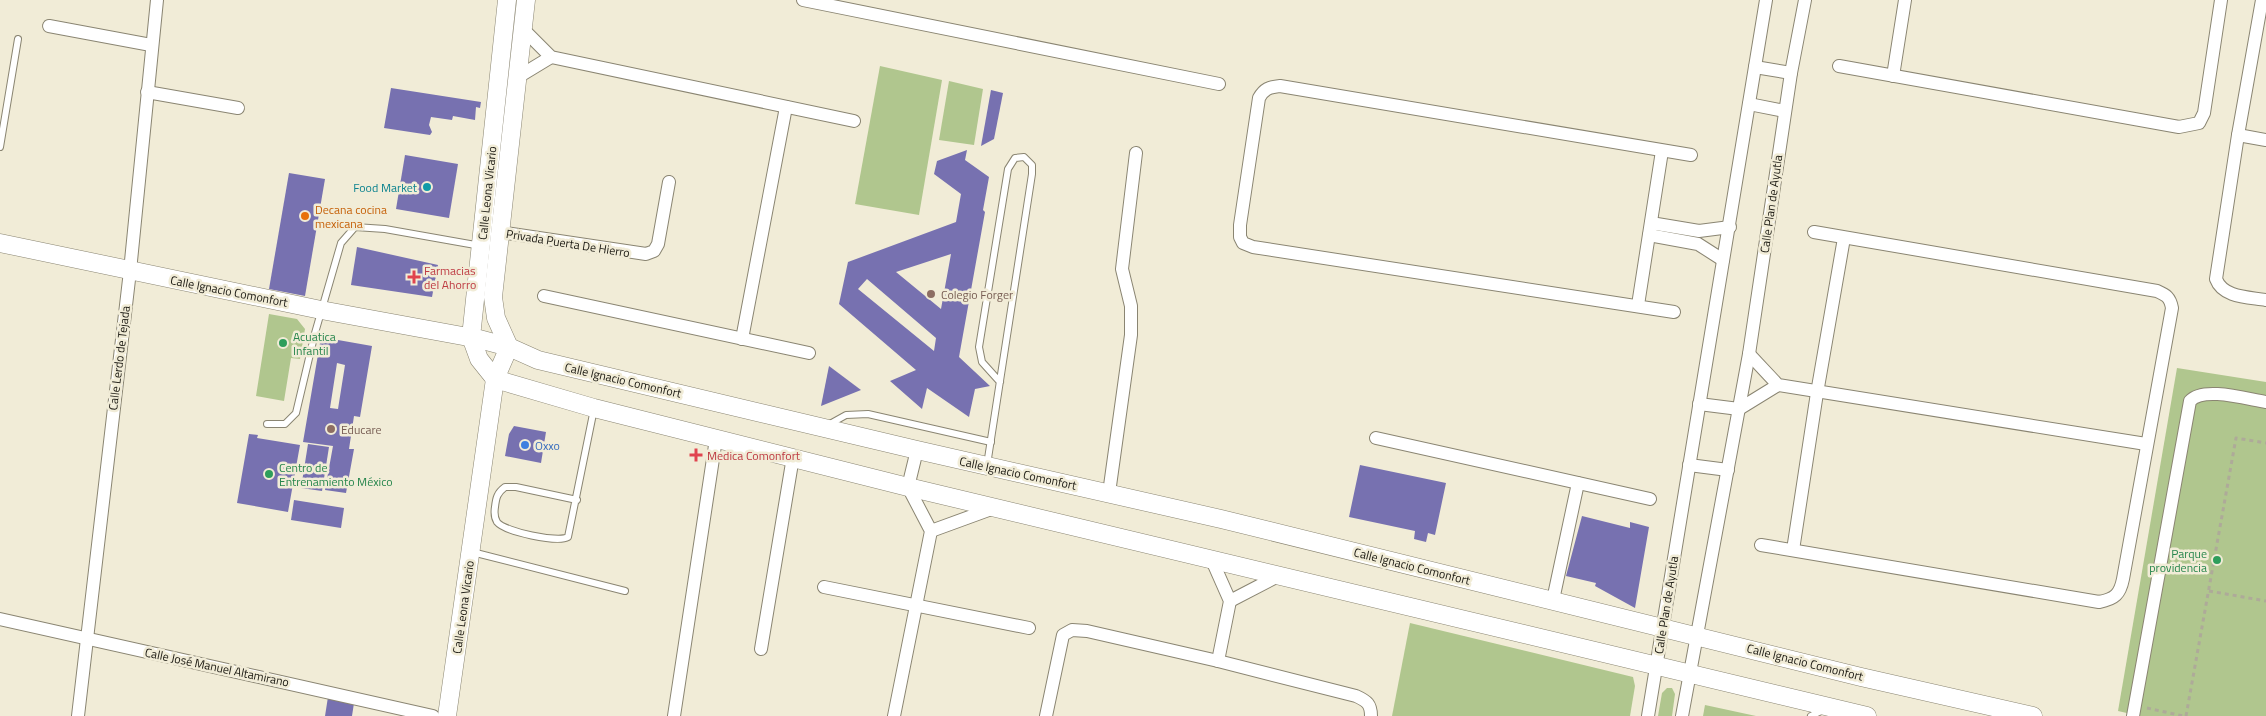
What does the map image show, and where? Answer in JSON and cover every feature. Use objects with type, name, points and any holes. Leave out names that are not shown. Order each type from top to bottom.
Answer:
[{"type":"main road","name":"Calle Leona Vicario","points":[[448,716],[495,379],[509,347],[496,318],[493,297],[500,232],[506,0]]},
{"type":"main road","name":"Calle Leona Vicario","points":[[495,379],[479,359],[471,337],[482,246],[504,117],[518,77],[526,0]]},
{"type":"main road","name":"Calle Ignacio Comonfort","points":[[0,243],[321,310],[471,337],[509,347],[538,360],[916,450],[1109,493],[1553,600],[1861,677],[2033,716]]},
{"type":"main road","points":[[495,379],[594,408],[908,487],[1867,716]]},
{"type":"street","name":"Calle Lerdo de Tejada","points":[[78,716],[130,271],[151,45],[157,0]]},
{"type":"street","points":[[803,0],[1219,84]]},
{"type":"street","name":"Calle Plan de Ayutla","points":[[1648,716],[1766,0]]},
{"type":"street","points":[[1804,2],[1817,0]]},
{"type":"street","points":[[1839,66],[2179,127],[2190,126],[2198,123],[2204,113],[2221,0]]},
{"type":"street","points":[[2262,0],[2238,135],[2216,279],[2219,287],[2225,291],[2266,300]]},
{"type":"street","points":[[1893,76],[1902,1]]},
{"type":"street","name":"Calle Plan de Ayutla","points":[[1682,716],[1749,354],[1790,73],[1804,2]]},
{"type":"street","points":[[49,26],[151,45]]},
{"type":"street","points":[[524,30],[551,57],[854,121]]},
{"type":"street","points":[[518,77],[551,57]]},
{"type":"street","points":[[1755,67],[1790,73]]},
{"type":"street","points":[[1674,312],[1253,247],[1243,243],[1240,237],[1240,225],[1259,98],[1264,90],[1280,86],[1691,155]]},
{"type":"street","points":[[147,92],[238,108]]},
{"type":"street","points":[[1749,104],[1785,111]]},
{"type":"street","points":[[742,338],[786,107]]},
{"type":"street","points":[[2238,135],[2266,140]]},
{"type":"street","points":[[1638,305],[1662,151]]},
{"type":"street","points":[[1109,493],[1131,336],[1131,306],[1122,269],[1136,153]]},
{"type":"street","name":"Privada Puerta De Hierro","points":[[500,232],[646,254],[654,251],[658,244],[668,182]]},
{"type":"street","points":[[1650,229],[1700,231],[1730,227]]},
{"type":"street","points":[[1650,229],[1698,244],[1723,260]]},
{"type":"street","points":[[1698,244],[1700,231]]},
{"type":"street","points":[[1761,545],[2099,602],[2110,600],[2120,592],[2123,579],[2172,308],[2171,300],[2166,295],[2147,289],[1814,232]]},
{"type":"street","points":[[1794,550],[1817,393],[1844,238]]},
{"type":"street","points":[[544,296],[809,353]]},
{"type":"street","points":[[1749,354],[1778,385],[1817,393],[2146,444]]},
{"type":"street","points":[[1700,404],[1739,409],[1778,385]]},
{"type":"street","points":[[2134,710],[2190,401],[2194,397],[2207,394],[2266,402]]},
{"type":"street","points":[[1376,438],[1650,499]]},
{"type":"street","points":[[674,716],[716,439]]},
{"type":"street","points":[[894,716],[931,530],[908,487],[916,450]]},
{"type":"street","points":[[761,649],[793,458]]},
{"type":"street","points":[[1689,465],[1728,470]]},
{"type":"street","points":[[1553,600],[1578,483]]},
{"type":"street","points":[[931,530],[996,507]]},
{"type":"street","points":[[1211,558],[1230,601],[1218,661]]},
{"type":"street","points":[[1230,601],[1280,575]]},
{"type":"street","points":[[824,587],[1029,628]]},
{"type":"street","name":"Calle José Manuel Altamirano","points":[[0,618],[433,716]]},
{"type":"street","points":[[1046,716],[1059,647],[1063,635],[1072,630],[1087,631],[1218,661],[1356,696],[1367,701],[1371,707],[1371,716]]},
{"type":"lane","points":[[0,147],[18,39]]},
{"type":"lane","points":[[987,466],[991,442],[1032,174],[1032,165],[1024,157],[1015,158],[1008,169],[979,348],[982,362],[1000,382]]},
{"type":"lane","points":[[267,424],[284,424],[296,413],[321,310],[341,243],[355,227],[384,229],[482,246]]},
{"type":"lane","points":[[577,500],[516,487],[505,488],[496,496],[494,514],[497,522],[510,530],[564,540],[570,533],[577,500],[594,408]]},
{"type":"lane","points":[[822,428],[846,415],[863,413],[991,442]]},
{"type":"lane","points":[[470,551],[625,592]]},
{"type":"lane","points":[[1811,716],[1830,707]]},
{"type":"path","points":[[2134,710],[2184,716],[2209,591],[2236,438],[2266,443]]},
{"type":"path","points":[[2209,591],[2266,602]]},
{"type":"green space","points":[[880,66],[942,80],[919,215],[855,204]]},
{"type":"green space","points":[[949,81],[983,89],[974,145],[939,140]]},
{"type":"green space","name":"Acuatica Infantil","points":[[269,314],[297,319],[305,329],[300,359],[291,358],[284,401],[256,396]]},
{"type":"green space","name":"Parque providencia","points":[[2177,368],[2266,382],[2266,716],[2140,716],[2118,711]]},
{"type":"green space","points":[[1410,623],[1633,677],[1635,686],[1630,716],[1392,716]]},
{"type":"green space","points":[[1667,688],[1672,688],[1675,694],[1672,716],[1658,716],[1662,693]]},
{"type":"green space","points":[[1705,705],[1756,716],[1703,716]]},
{"type":"building","points":[[391,88],[481,102],[480,108],[476,107],[475,120],[453,116],[452,120],[431,117],[429,125],[432,132],[430,135],[384,128]]},
{"type":"building","points":[[991,90],[1003,93],[994,139],[981,146]]},
{"type":"building","points":[[967,150],[965,160],[989,177],[983,210],[985,212],[959,357],[990,386],[975,389],[969,417],[927,388],[922,409],[890,381],[916,370],[839,304],[848,262],[956,222],[961,194],[934,174],[937,161]],"holes":[[[951,254],[941,309],[896,272]],[[867,279],[936,338],[934,351],[858,289]]]},
{"type":"building","name":"Food Market","points":[[405,155],[458,164],[449,218],[396,209]]},
{"type":"building","points":[[289,173],[325,179],[305,296],[269,289]]},
{"type":"building","points":[[357,247],[438,265],[432,297],[351,285]]},
{"type":"building","points":[[321,337],[372,346],[360,417],[354,416],[349,449],[354,449],[346,493],[325,490],[333,446],[303,442]],"holes":[[[337,363],[345,365],[338,409],[330,408]]]},
{"type":"building","points":[[829,366],[861,390],[821,406]]},
{"type":"building","name":"Oxxo","points":[[514,426],[546,432],[541,463],[505,456],[509,434]]},
{"type":"building","name":"Centro de Entrenamiento México","points":[[249,434],[258,435],[257,438],[300,445],[288,512],[237,503]]},
{"type":"building","points":[[308,444],[329,447],[322,491],[301,488]]},
{"type":"building","points":[[1360,465],[1446,483],[1435,535],[1428,533],[1426,542],[1414,539],[1415,531],[1349,517]]},
{"type":"building","points":[[294,500],[344,508],[341,528],[291,520]]},
{"type":"building","points":[[1582,516],[1630,528],[1630,522],[1649,527],[1635,608],[1595,586],[1596,583],[1566,576]]},
{"type":"building","points":[[328,697],[354,703],[352,716],[325,716]]},
{"type":"place","name":"Food Market","points":[[427,187]]},
{"type":"place","name":"Decana cocina mexicana","points":[[305,216]]},
{"type":"place","name":"Farmacias del Ahorro","points":[[414,277]]},
{"type":"place","name":"Colegio Forger","points":[[931,294]]},
{"type":"place","name":"Acuatica Infantil","points":[[283,343]]},
{"type":"place","name":"Educare","points":[[331,429]]},
{"type":"place","name":"Oxxo","points":[[525,445]]},
{"type":"place","name":"Medica Comonfort","points":[[696,455]]},
{"type":"place","name":"Centro de Entrenamiento México","points":[[269,474]]},
{"type":"place","name":"Parque providencia","points":[[2217,560]]}]
